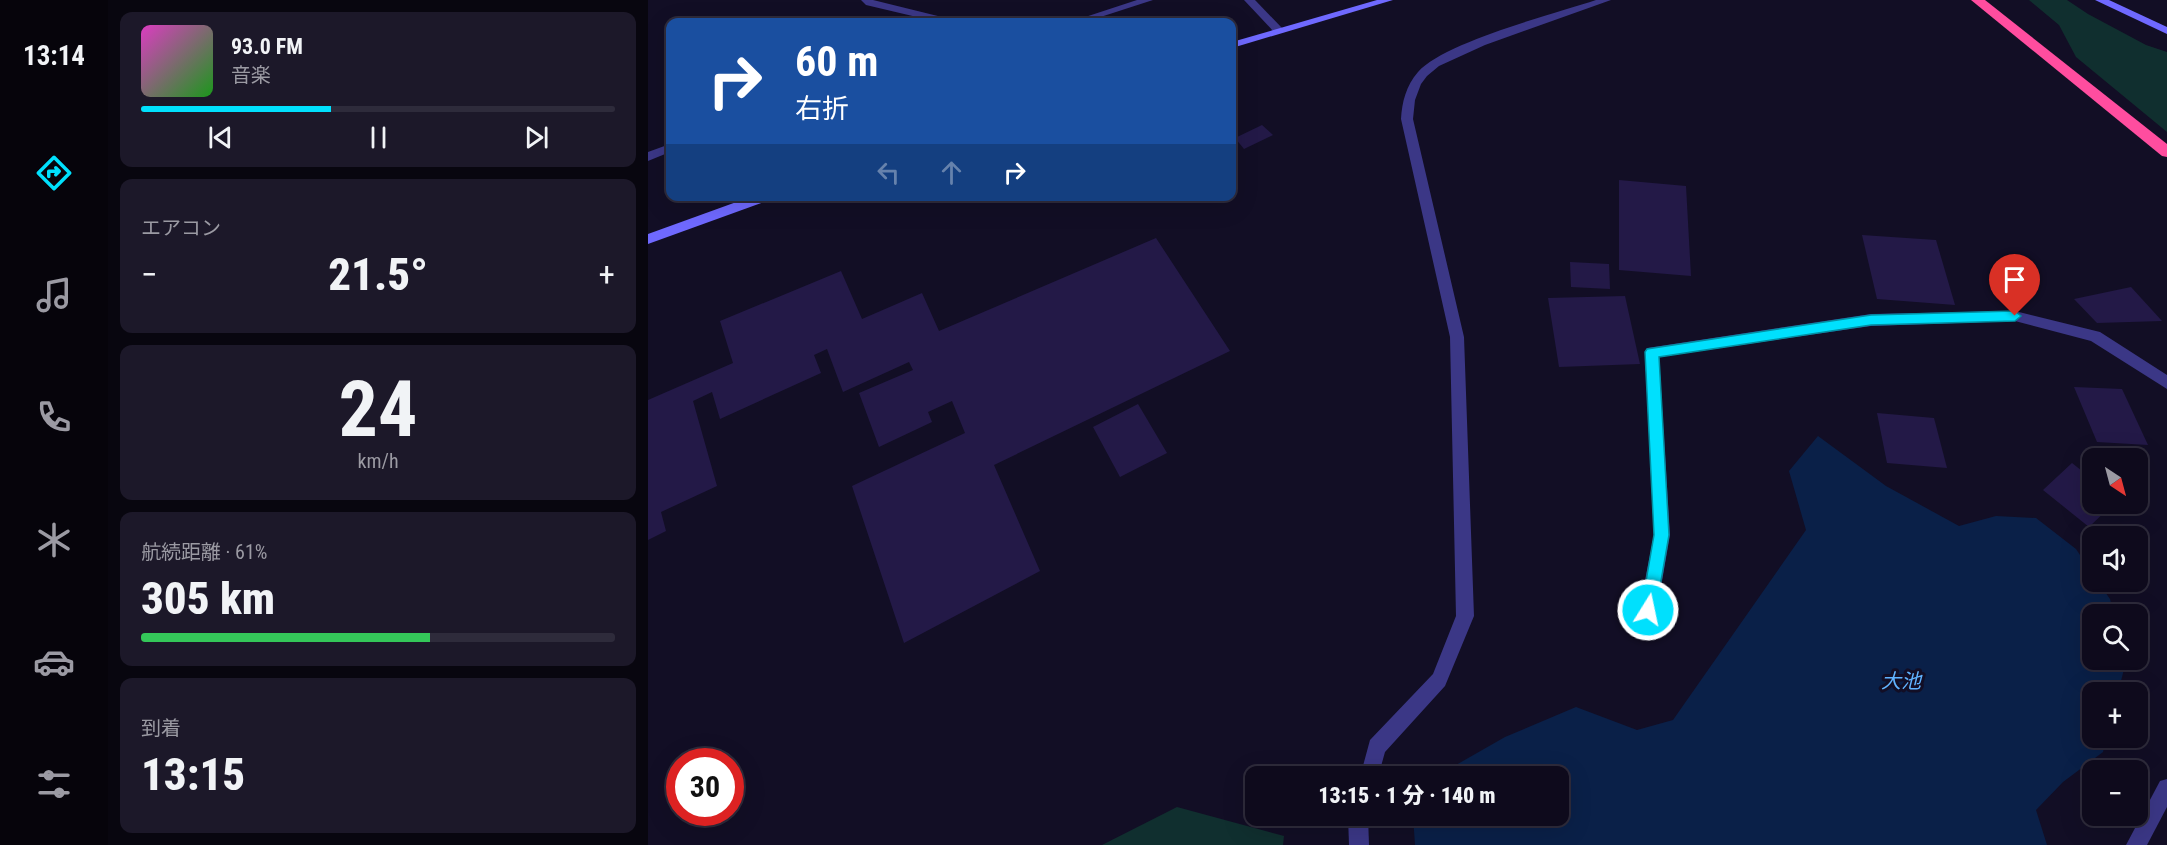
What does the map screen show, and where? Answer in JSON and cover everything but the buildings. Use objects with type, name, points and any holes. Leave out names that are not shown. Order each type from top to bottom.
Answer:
[{"type":"highway","points":[[1977,0],[2167,152]]},
{"type":"street","points":[[866,0],[870,3],[933,18]]},
{"type":"street","points":[[1088,18],[1148,0]]},
{"type":"street","points":[[1249,0],[1278,30]]},
{"type":"street","points":[[1236,44],[1388,0]]},
{"type":"street","points":[[1372,766],[1377,747],[1439,680],[1465,616],[1457,337],[1407,119],[1409,94],[1425,71],[1452,54],[1606,0]]},
{"type":"street","points":[[2100,0],[2167,31]]},
{"type":"street","points":[[648,157],[666,150]]},
{"type":"street","points":[[648,239],[754,201]]},
{"type":"street","points":[[1648,610],[1662,535],[1652,352],[1871,320],[2015,316],[2095,336],[2167,383]]},
{"type":"street","points":[[2136,845],[2167,788]]},
{"type":"street","points":[[1358,826],[1359,845]]},
{"type":"green space","points":[[2029,0],[2067,0],[2146,45],[2167,52],[2167,132],[2076,57],[2059,25]]},
{"type":"green space","points":[[1177,807],[1284,836],[1283,845],[1102,845]]},
{"type":"water","name":"大池","points":[[1818,436],[1886,486],[1959,526],[1996,516],[2036,518],[2076,549],[2082,558],[2082,592],[2105,592],[2111,604],[2082,604],[2082,670],[2124,670],[2121,682],[2082,682],[2082,748],[2104,748],[2103,752],[2092,760],[2082,760],[2082,768],[2063,782],[2036,810],[2047,845],[1415,845],[1414,826],[1569,826],[1569,766],[1454,766],[1505,737],[1576,707],[1637,730],[1673,720],[1806,530],[1789,471]]},
{"type":"route","points":[[1648,610],[1662,535],[1652,352],[1871,320],[2015,316]]}]
